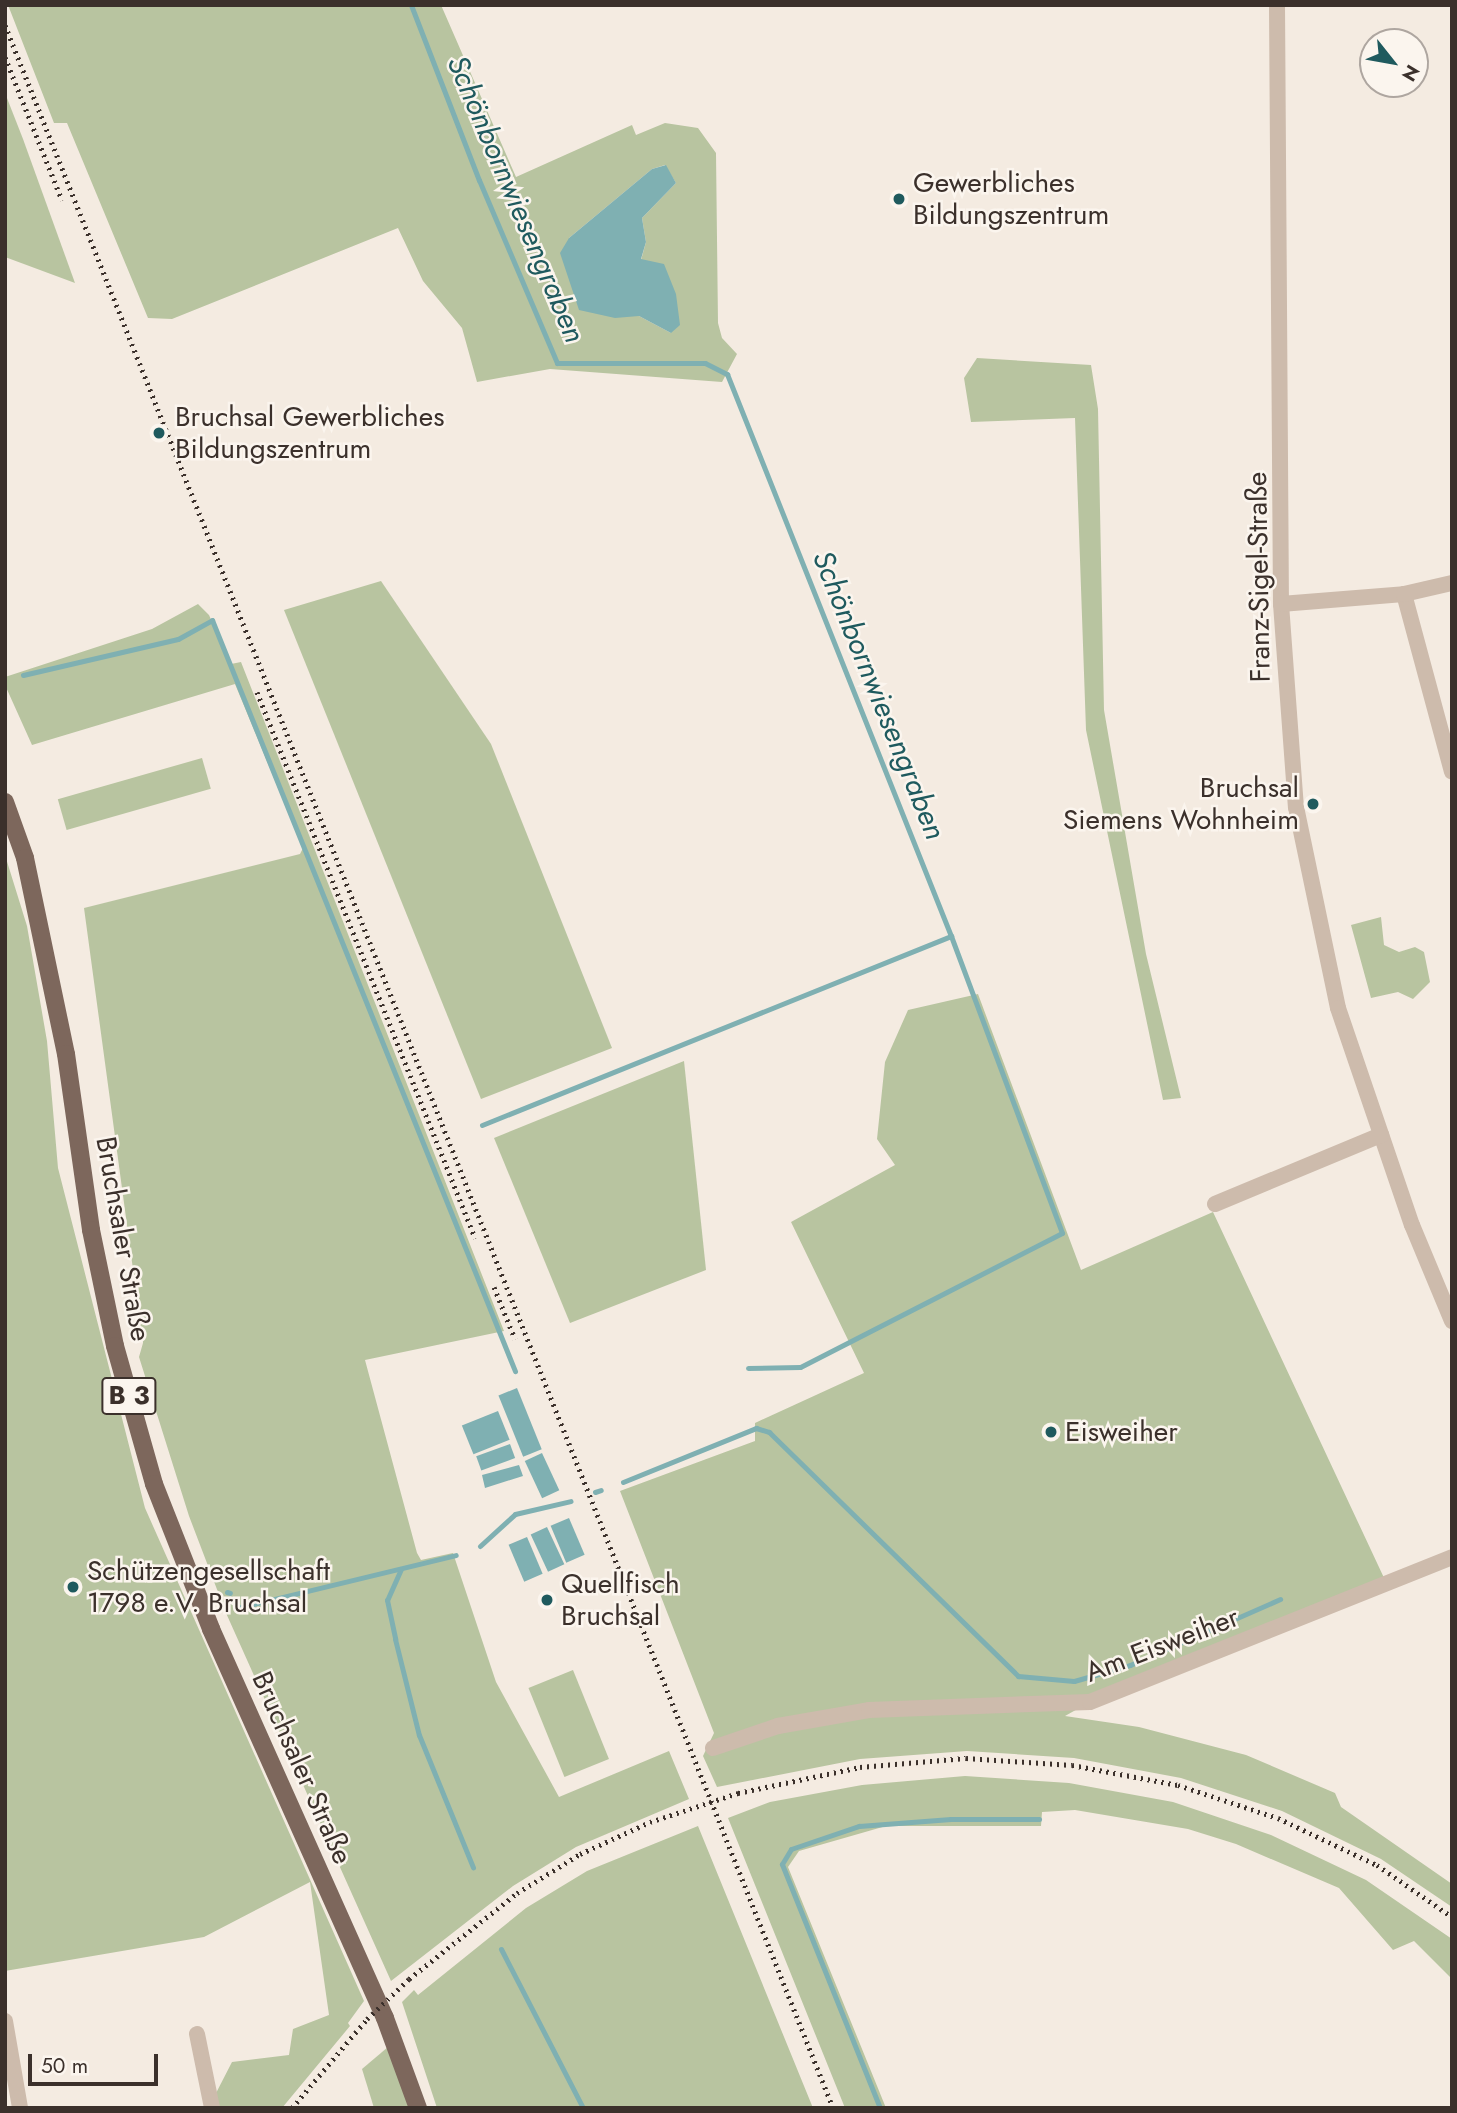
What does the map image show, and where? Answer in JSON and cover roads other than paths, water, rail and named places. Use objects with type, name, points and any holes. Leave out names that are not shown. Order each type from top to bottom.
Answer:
[{"type":"main road","name":"Bruchsaler Straße","points":[[5,802],[24,858],[66,1054],[91,1230],[115,1346],[154,1484],[211,1629],[385,2018],[418,2108]]},
{"type":"street","name":"Franz-Sigel-Straße","points":[[1277,5],[1281,604],[1305,866],[1338,1008],[1381,1135],[1452,1321]]},
{"type":"street","points":[[1281,604],[1404,594],[1452,583]]},
{"type":"street","points":[[1404,594],[1452,772]]},
{"type":"street","points":[[1215,1204],[1381,1135]]},
{"type":"street","name":"Am Eisweiher","points":[[713,1748],[778,1726],[869,1710],[1090,1702],[1452,1557]]},
{"type":"street","points":[[5,2021],[20,2108]]},
{"type":"street","points":[[197,2034],[212,2108]]},
{"type":"water","points":[[666,165],[676,183],[642,218],[646,242],[641,259],[664,264],[676,294],[680,325],[671,333],[639,316],[615,318],[579,310],[560,253],[569,238],[652,169]]},
{"type":"water","points":[[517,1388],[542,1449],[523,1457],[498,1395]]},
{"type":"water","points":[[498,1411],[510,1440],[473,1454],[462,1426]]},
{"type":"water","points":[[510,1444],[515,1458],[481,1470],[476,1456]]},
{"type":"water","points":[[542,1453],[559,1490],[542,1498],[525,1461]]},
{"type":"water","points":[[519,1465],[523,1476],[485,1488],[482,1475]]},
{"type":"water","points":[[569,1518],[585,1555],[566,1563],[551,1526]]},
{"type":"water","points":[[547,1527],[564,1564],[548,1572],[531,1535]]},
{"type":"water","points":[[527,1537],[543,1574],[524,1582],[509,1545]]},
{"type":"waterway","name":"Schönbornwiesengraben","points":[[411,5],[479,180],[557,363],[705,363],[727,374],[951,936],[1062,1233],[800,1367],[748,1368]]},
{"type":"waterway","points":[[23,675],[178,639],[212,620],[515,1371]]},
{"type":"waterway","points":[[482,1125],[951,936]]},
{"type":"waterway","points":[[623,1482],[756,1428],[769,1432],[1018,1676],[1074,1681],[1130,1665],[1280,1599]]},
{"type":"waterway","points":[[595,1492],[601,1490]]},
{"type":"waterway","points":[[480,1546],[515,1514],[571,1501]]},
{"type":"waterway","points":[[237,1608],[456,1555]]},
{"type":"waterway","points":[[401,1569],[387,1600],[395,1639],[419,1735],[473,1867]]},
{"type":"waterway","points":[[880,2108],[782,1864],[791,1849],[859,1826],[951,1819],[1039,1819]]},
{"type":"waterway","points":[[501,1949],[583,2108]]},
{"type":"railway","points":[[5,25],[833,2108]]},
{"type":"railway","points":[[5,57],[62,200]]},
{"type":"railway","points":[[257,692],[475,1238]]},
{"type":"railway","points":[[494,1287],[515,1339]]},
{"type":"railway","points":[[292,2108],[367,2019],[409,1979],[517,1893],[580,1854],[650,1822],[738,1793],[860,1767],[966,1758],[1072,1765],[1178,1785],[1278,1818],[1377,1865],[1452,1917]]},
{"type":"place","name":"Gewerbliches Bildungszentrum","points":[[899,199]]},
{"type":"place","name":"Bruchsal Gewerbliches Bildungszentrum","points":[[159,433]]},
{"type":"place","name":"Bruchsal Siemens Wohnheim","points":[[1313,804]]},
{"type":"place","name":"Eisweiher","points":[[1051,1432]]},
{"type":"place","name":"Schützengesellschaft 1798 e.V. Bruchsal","points":[[73,1587]]},
{"type":"place","name":"Quellfisch Bruchsal","points":[[547,1600]]}]
